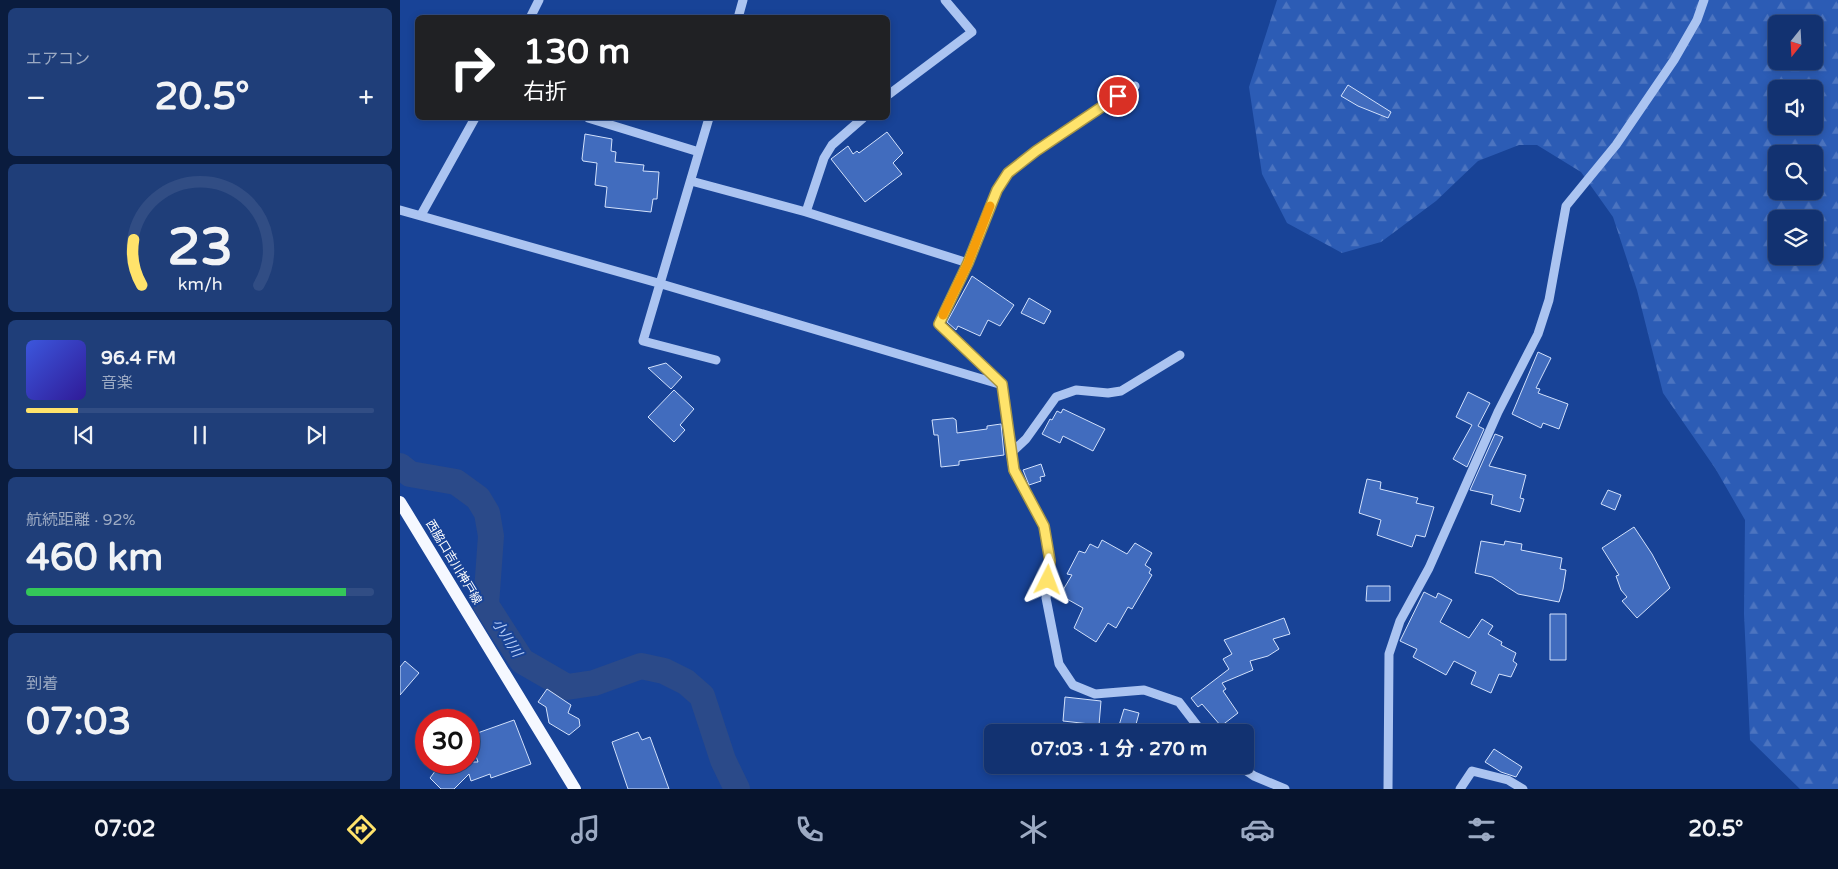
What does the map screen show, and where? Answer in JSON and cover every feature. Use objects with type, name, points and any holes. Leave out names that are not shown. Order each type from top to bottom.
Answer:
[{"type":"main road","name":"西脇口吉川神戸線","points":[[400,502],[570,786]]},
{"type":"street","points":[[532,15],[539,0]]},
{"type":"street","points":[[739,15],[743,0]]},
{"type":"street","points":[[890,94],[972,32],[945,0]]},
{"type":"street","points":[[1388,789],[1389,654],[1400,621],[1429,568],[1498,412],[1538,334],[1549,300],[1566,206],[1616,145],[1674,60],[1697,20],[1704,0]]},
{"type":"street","points":[[1135,86],[1036,151],[1008,173],[997,190],[968,263],[939,324],[1002,384],[1014,470],[1044,526],[1050,561],[1046,598],[1058,664],[1073,685],[1095,694],[1144,690],[1179,702],[1196,724]]},
{"type":"street","points":[[421,215],[474,120]]},
{"type":"street","points":[[595,120],[699,152]]},
{"type":"street","points":[[708,120],[658,283],[643,341],[716,360]]},
{"type":"street","points":[[806,212],[824,158],[832,145],[861,120]]},
{"type":"street","points":[[691,181],[806,212],[968,263]]},
{"type":"street","points":[[400,210],[658,283],[1002,384]]},
{"type":"street","points":[[1011,453],[1026,439],[1056,397],[1076,390],[1108,393],[1121,391],[1180,355]]},
{"type":"street","points":[[1460,789],[1472,771],[1508,780],[1523,789]]},
{"type":"street","points":[[1251,774],[1285,789]]},
{"type":"green space","points":[[1277,0],[1838,0],[1838,789],[1800,789],[1750,740],[1744,614],[1745,520],[1715,468],[1663,393],[1637,290],[1613,217],[1581,172],[1537,145],[1519,145],[1478,161],[1436,201],[1381,242],[1342,253],[1287,223],[1262,174],[1249,87]]},
{"type":"building","points":[[1348,85],[1391,112],[1388,118],[1358,106],[1341,96]]},
{"type":"building","points":[[887,132],[903,153],[893,163],[902,174],[865,202],[831,159],[848,146],[853,154],[857,151],[859,153]]},
{"type":"building","points":[[585,134],[612,139],[611,151],[616,152],[615,162],[644,165],[643,171],[659,172],[657,199],[653,199],[651,212],[605,207],[607,187],[595,185],[597,163],[583,161],[582,159]]},
{"type":"building","points":[[972,276],[1014,305],[1000,326],[988,320],[980,336],[958,326],[956,330],[947,322]]},
{"type":"building","points":[[1029,298],[1051,311],[1044,324],[1021,313]]},
{"type":"building","points":[[1538,352],[1551,358],[1536,388],[1540,389],[1538,393],[1568,404],[1559,429],[1543,423],[1541,428],[1512,414]]},
{"type":"building","points":[[666,363],[682,377],[671,389],[648,368]]},
{"type":"building","points":[[674,390],[694,409],[680,425],[685,430],[674,442],[648,417]]},
{"type":"building","points":[[1468,392],[1490,403],[1478,426],[1484,429],[1467,467],[1453,459],[1472,425],[1456,417]]},
{"type":"building","points":[[1063,409],[1105,429],[1093,451],[1063,436],[1060,443],[1042,434],[1050,419],[1052,420],[1057,411],[1061,413]]},
{"type":"building","points":[[953,418],[956,420],[957,433],[987,429],[987,426],[1001,424],[1004,455],[959,461],[959,465],[941,467],[938,435],[934,435],[932,420]]},
{"type":"building","points":[[1495,434],[1503,437],[1489,466],[1526,475],[1520,498],[1524,499],[1520,512],[1491,504],[1493,495],[1470,490]]},
{"type":"building","points":[[1041,464],[1045,476],[1040,477],[1041,481],[1029,485],[1023,470]]},
{"type":"building","points":[[1367,479],[1381,482],[1380,489],[1418,498],[1416,503],[1434,507],[1425,537],[1416,535],[1412,547],[1377,535],[1381,520],[1359,513]]},
{"type":"building","points":[[1608,490],[1621,495],[1615,510],[1601,504]]},
{"type":"building","points":[[1634,527],[1652,554],[1670,588],[1637,618],[1622,601],[1627,597],[1621,590],[1616,576],[1619,575],[1602,548]]},
{"type":"building","points":[[1102,540],[1127,554],[1135,543],[1152,553],[1145,565],[1151,569],[1149,573],[1152,575],[1132,609],[1128,607],[1116,628],[1108,623],[1096,642],[1074,628],[1083,608],[1060,595],[1072,575],[1067,574],[1079,551],[1085,553],[1090,544],[1098,548]]},
{"type":"building","points":[[1481,541],[1504,545],[1505,541],[1522,544],[1521,550],[1562,558],[1560,569],[1566,570],[1559,602],[1518,594],[1492,577],[1475,573]]},
{"type":"building","points":[[1367,586],[1390,586],[1390,601],[1366,601]]},
{"type":"building","points":[[1424,592],[1436,598],[1438,593],[1452,600],[1440,622],[1469,638],[1482,619],[1493,626],[1488,634],[1502,642],[1501,645],[1516,653],[1513,661],[1517,664],[1511,677],[1499,674],[1491,693],[1471,684],[1476,672],[1454,661],[1446,675],[1413,657],[1417,649],[1400,641]]},
{"type":"building","points":[[1550,614],[1566,614],[1566,660],[1550,660]]},
{"type":"building","points":[[1284,618],[1290,634],[1273,639],[1279,649],[1268,656],[1250,661],[1253,670],[1222,683],[1226,689],[1223,691],[1238,713],[1224,724],[1219,724],[1202,704],[1198,707],[1191,698],[1229,669],[1223,659],[1232,654],[1224,640]]},
{"type":"building","points":[[405,661],[419,673],[400,695],[400,667]]},
{"type":"building","points":[[547,689],[571,705],[568,713],[579,719],[580,726],[569,735],[549,723],[546,707],[538,702]]},
{"type":"building","points":[[1065,697],[1101,701],[1099,724],[1063,721]]},
{"type":"building","points":[[1124,709],[1139,713],[1136,724],[1119,724]]},
{"type":"building","points":[[514,720],[531,764],[491,778],[490,774],[471,781],[469,774],[480,774],[480,732]]},
{"type":"building","points":[[638,732],[642,740],[650,737],[669,789],[628,789],[612,742]]},
{"type":"building","points":[[1494,749],[1522,767],[1516,777],[1501,772],[1485,762]]},
{"type":"building","points":[[433,774],[469,774],[454,789],[441,789],[430,778]]},
{"type":"waterway","name":"小川川","points":[[400,466],[410,474],[456,482],[478,498],[487,513],[491,536],[486,605],[522,661],[567,687],[594,683],[641,666],[664,671],[686,682],[702,696],[723,760],[737,789]]},
{"type":"slow traffic","points":[[943,315],[968,263],[990,206]]},
{"type":"route","points":[[1048,580],[1050,561],[1044,526],[1014,470],[1002,384],[939,324],[968,263],[997,190],[1008,173],[1036,151],[1118,96]]}]
